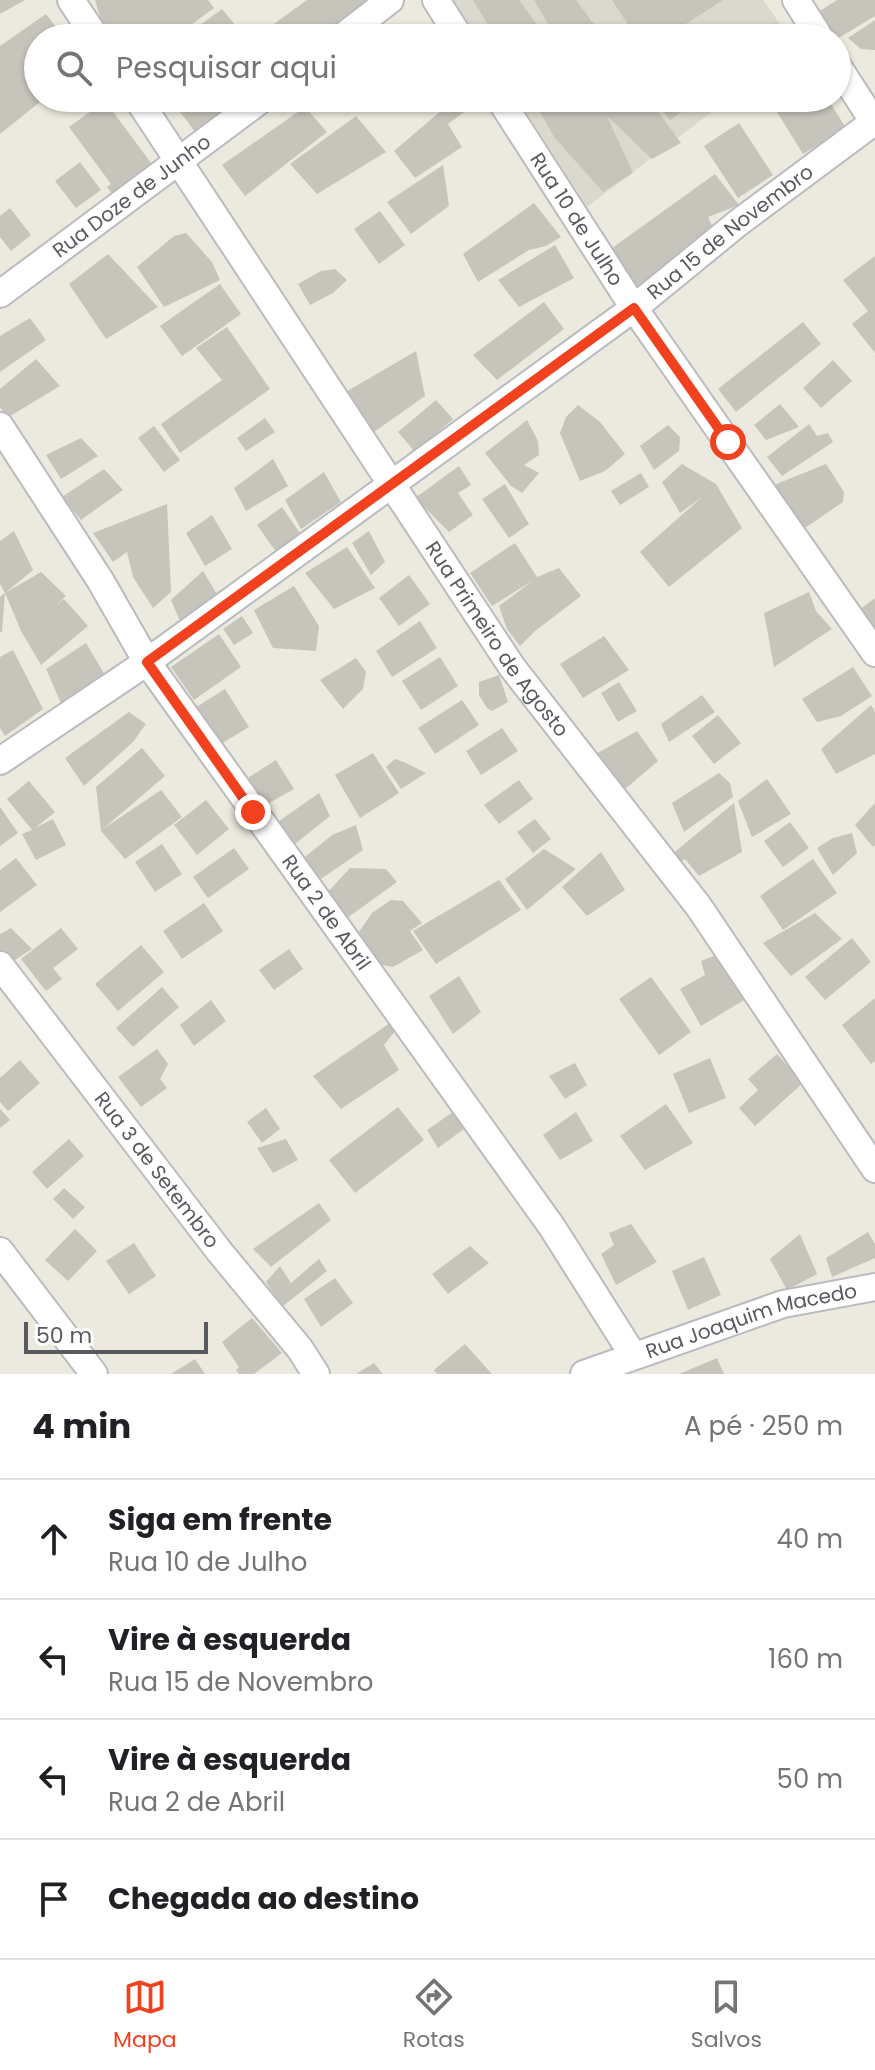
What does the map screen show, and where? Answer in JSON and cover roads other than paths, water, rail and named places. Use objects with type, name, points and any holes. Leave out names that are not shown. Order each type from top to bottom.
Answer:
[{"type":"street","points":[[71,0],[87,24]]},
{"type":"street","points":[[359,24],[390,0]]},
{"type":"street","points":[[436,0],[451,24]]},
{"type":"street","points":[[796,0],[811,24]]},
{"type":"street","points":[[851,86],[875,122]]},
{"type":"street","name":"Rua Primeiro de Agosto","points":[[146,112],[512,667],[699,907],[875,1169]]},
{"type":"street","name":"Rua Doze de Junho","points":[[0,294],[245,112]]},
{"type":"street","name":"Rua 10 de Julho","points":[[508,112],[634,308],[875,653]]},
{"type":"street","name":"Rua 15 de Novembro","points":[[0,761],[147,662],[634,308],[738,223],[875,122]]},
{"type":"street","name":"Rua 2 de Abril","points":[[0,426],[100,580],[147,662],[445,1082],[552,1227],[633,1355]]},
{"type":"street","name":"Rua 3 de Setembro","points":[[0,965],[219,1251],[300,1349],[316,1374]]},
{"type":"street","points":[[0,1251],[94,1374]]},
{"type":"street","name":"Rua Joaquim Macedo","points":[[584,1374],[783,1304],[875,1287]]}]
